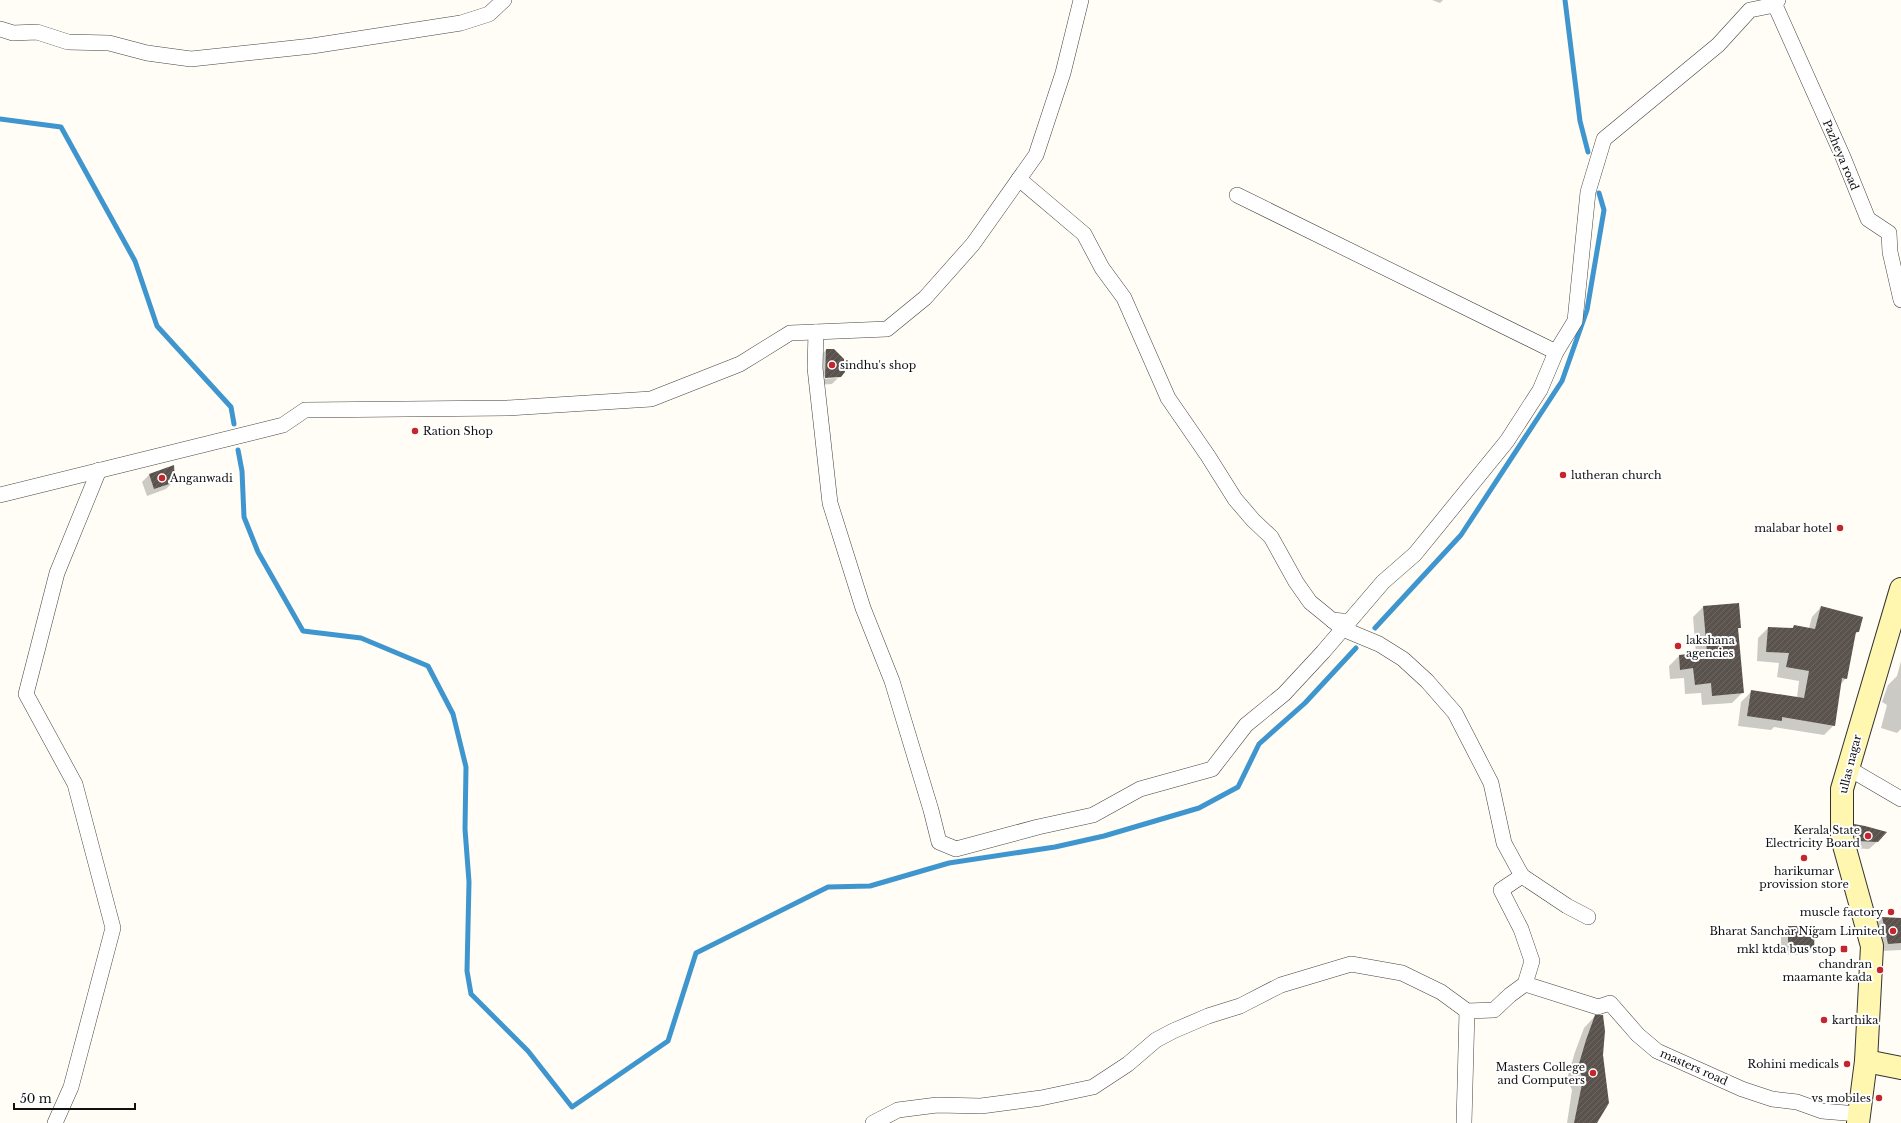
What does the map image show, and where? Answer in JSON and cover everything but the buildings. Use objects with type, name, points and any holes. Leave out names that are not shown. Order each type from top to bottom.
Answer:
[{"type":"main road","name":"ullas nagar","points":[[1858,1118],[1866,1061],[1872,946],[1842,838],[1842,789],[1901,589]]},
{"type":"main road","points":[[1866,1061],[1901,1068]]},
{"type":"street","points":[[0,29],[13,33],[37,32],[68,42],[103,43],[147,53],[191,59],[320,44],[461,23],[489,14],[504,0]]},
{"type":"street","points":[[0,494],[283,425],[305,410],[507,408],[651,399],[740,364],[790,333],[887,329],[926,298],[973,244],[1036,155],[1063,73],[1081,0]]},
{"type":"street","points":[[816,332],[815,368],[830,503],[863,608],[892,681],[931,810],[939,842],[956,850],[1038,827],[1093,815],[1140,789],[1212,769],[1246,725],[1284,694],[1341,623],[1383,582],[1415,554],[1507,441],[1540,390],[1556,352],[1574,321],[1588,192],[1604,139],[1718,45],[1750,10],[1776,3]]},
{"type":"street","name":"Pazheya road","points":[[1776,3],[1843,157],[1868,219],[1889,233],[1890,252],[1901,300]]},
{"type":"street","points":[[1019,179],[1084,234],[1102,268],[1124,298],[1168,398],[1236,499],[1253,520],[1271,537],[1296,582],[1310,602],[1341,623],[1403,659],[1456,713],[1491,783],[1504,843],[1522,876],[1567,906],[1588,917]]},
{"type":"street","points":[[1237,195],[1556,352]]},
{"type":"street","points":[[55,1123],[71,1087],[113,928],[75,784],[26,694],[57,573],[100,470]]},
{"type":"street","points":[[1848,768],[1901,799]]},
{"type":"street","points":[[873,1123],[898,1110],[937,1105],[981,1106],[1041,1098],[1093,1087],[1128,1064],[1156,1040],[1173,1031],[1208,1016],[1240,1006],[1281,985],[1351,964],[1402,973],[1441,992],[1467,1011],[1494,1010],[1510,995],[1525,984],[1532,960],[1521,929],[1501,890],[1522,876]]},
{"type":"street","name":"masters road","points":[[1525,984],[1598,1007],[1610,1003],[1638,1035],[1657,1051],[1742,1089],[1772,1099],[1797,1102],[1822,1111],[1858,1118]]},
{"type":"street","points":[[1464,1123],[1467,1011]]},
{"type":"waterway","points":[[1565,0],[1580,121],[1588,152]]},
{"type":"waterway","points":[[0,119],[61,127],[135,261],[157,326],[231,407],[234,424]]},
{"type":"waterway","points":[[1375,628],[1461,535],[1562,381],[1587,310],[1604,210],[1599,193]]},
{"type":"waterway","points":[[238,450],[242,471],[244,517],[258,552],[303,631],[361,638],[428,666],[453,714],[466,767],[465,829],[469,882],[467,971],[471,994],[528,1051],[572,1107],[668,1041],[696,953],[828,887],[870,886],[949,863],[1055,847],[1104,836],[1199,808],[1238,787],[1259,744],[1305,703],[1356,648]]},
{"type":"place","name":"sindhu's shop","points":[[832,365]]},
{"type":"place","name":"Ration Shop","points":[[415,431]]},
{"type":"place","name":"lutheran church","points":[[1563,475]]},
{"type":"place","name":"Anganwadi","points":[[162,478]]},
{"type":"place","name":"malabar hotel","points":[[1840,528]]},
{"type":"place","name":"lakshana agencies","points":[[1678,646]]},
{"type":"place","name":"Kerala State Electricity Board","points":[[1868,836]]},
{"type":"place","name":"harikumar provission store","points":[[1804,858]]},
{"type":"place","name":"muscle factory","points":[[1891,912]]},
{"type":"place","name":"Bharat Sanchar Nigam Limited","points":[[1893,931]]},
{"type":"place","name":"mkl ktda bus stop","points":[[1844,949]]},
{"type":"place","name":"chandran maamante kada","points":[[1880,970]]},
{"type":"place","name":"karthika","points":[[1824,1020]]},
{"type":"place","name":"Rohini medicals","points":[[1847,1064]]},
{"type":"place","name":"Masters College and Computers","points":[[1593,1073]]},
{"type":"place","name":"vs mobiles","points":[[1879,1098]]}]
